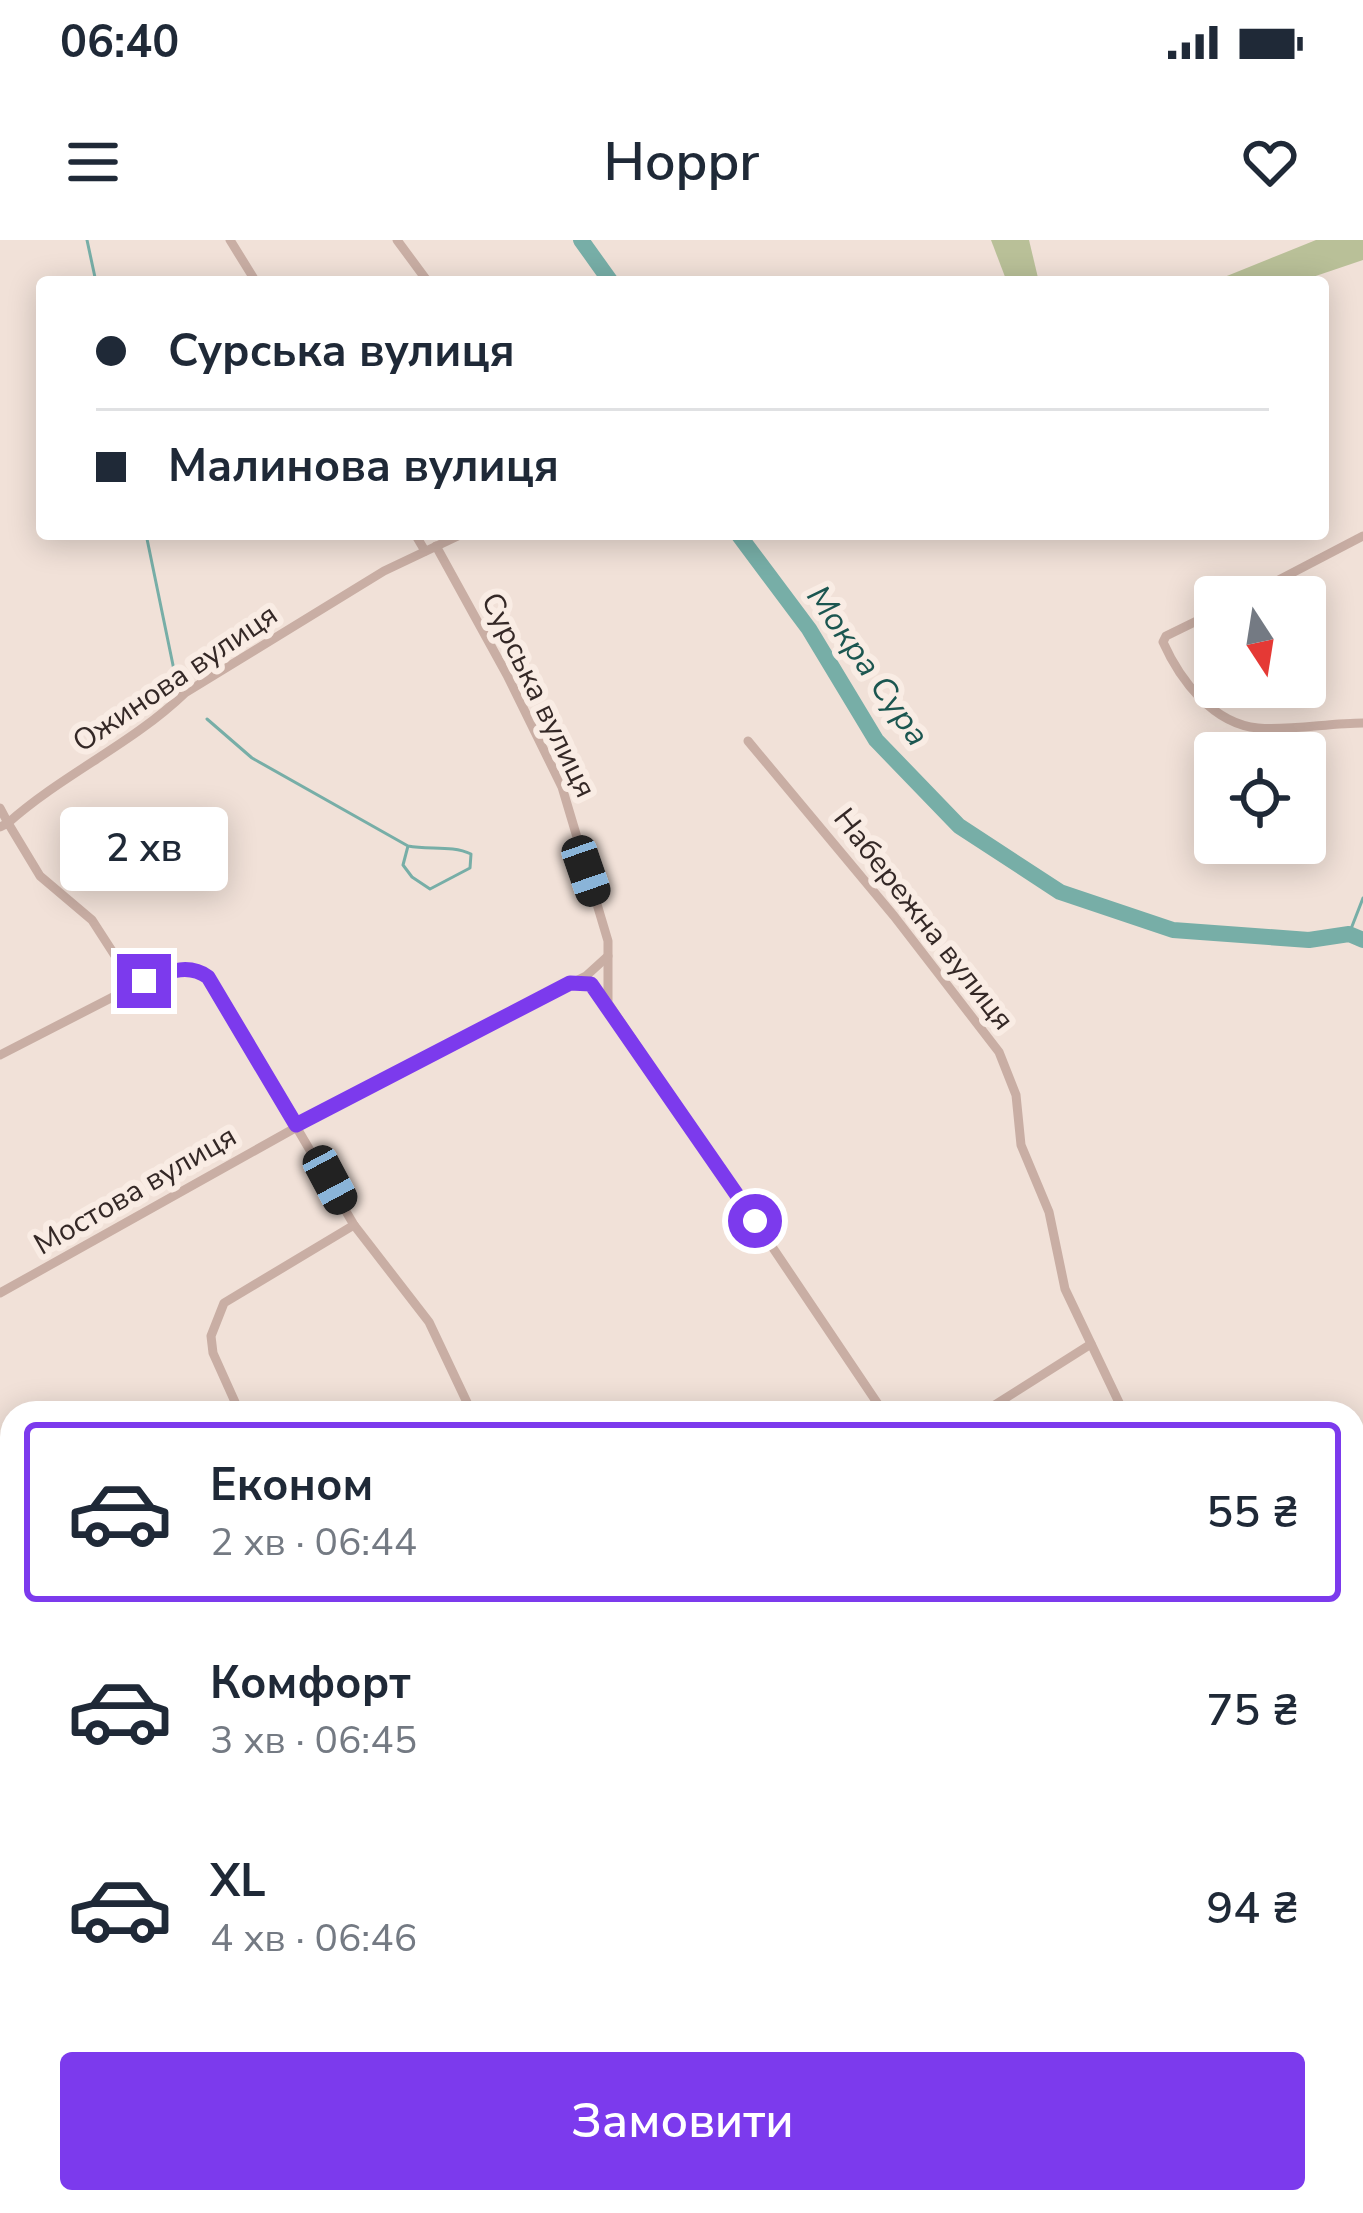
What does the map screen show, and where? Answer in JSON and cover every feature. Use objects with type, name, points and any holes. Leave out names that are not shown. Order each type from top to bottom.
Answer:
[{"type":"street","points":[[230,240],[252,276]]},
{"type":"street","points":[[397,240],[424,276]]},
{"type":"street","points":[[1286,576],[1363,536]]},
{"type":"street","name":"Сурська вулиця","points":[[422,540],[507,675],[562,788],[602,918],[608,956],[605,991],[611,1009]]},
{"type":"street","name":"Ожинова вулиця","points":[[4,825],[40,795],[158,719],[185,693],[368,580],[449,540]]},
{"type":"street","points":[[1194,624],[1164,640],[1194,692]]},
{"type":"street","points":[[1210,708],[1232,722],[1259,729],[1363,723]]},
{"type":"street","name":"Набережна вулиця","points":[[748,741],[894,916],[999,1052],[1016,1095],[1021,1145],[1048,1212],[1065,1288],[1118,1401]]},
{"type":"street","points":[[0,808],[4,825],[40,876],[92,920],[123,968],[144,981]]},
{"type":"street","name":"Мостова вулиця","points":[[0,1294],[296,1125],[596,970],[608,956]]},
{"type":"street","points":[[0,1055],[144,981],[179,969],[201,972],[214,985],[354,1225],[429,1322],[466,1401]]},
{"type":"street","points":[[570,983],[591,984],[611,1009],[876,1401]]},
{"type":"street","points":[[232,1401],[211,1336],[224,1304],[354,1225]]},
{"type":"street","points":[[1001,1401],[1091,1344]]},
{"type":"green space","points":[[991,240],[1029,240],[1038,276],[1005,276]]},
{"type":"green space","points":[[1316,240],[1363,240],[1363,260],[1316,276],[1227,276]]},
{"type":"waterway","points":[[87,240],[95,276]]},
{"type":"waterway","name":"Мокра Сура","points":[[581,240],[607,276]]},
{"type":"waterway","points":[[147,540],[174,670]]},
{"type":"waterway","name":"Мокра Сура","points":[[742,540],[809,629],[876,740],[959,826],[1060,892],[1173,930],[1309,940],[1349,934],[1363,940]]},
{"type":"waterway","points":[[207,719],[252,758],[408,846],[471,854],[470,868],[430,889],[403,865],[408,846]]},
{"type":"waterway","points":[[1349,934],[1363,898]]},
{"type":"route","points":[[144,981],[179,969],[208,977],[296,1125],[570,983],[591,984],[755,1221]]}]
